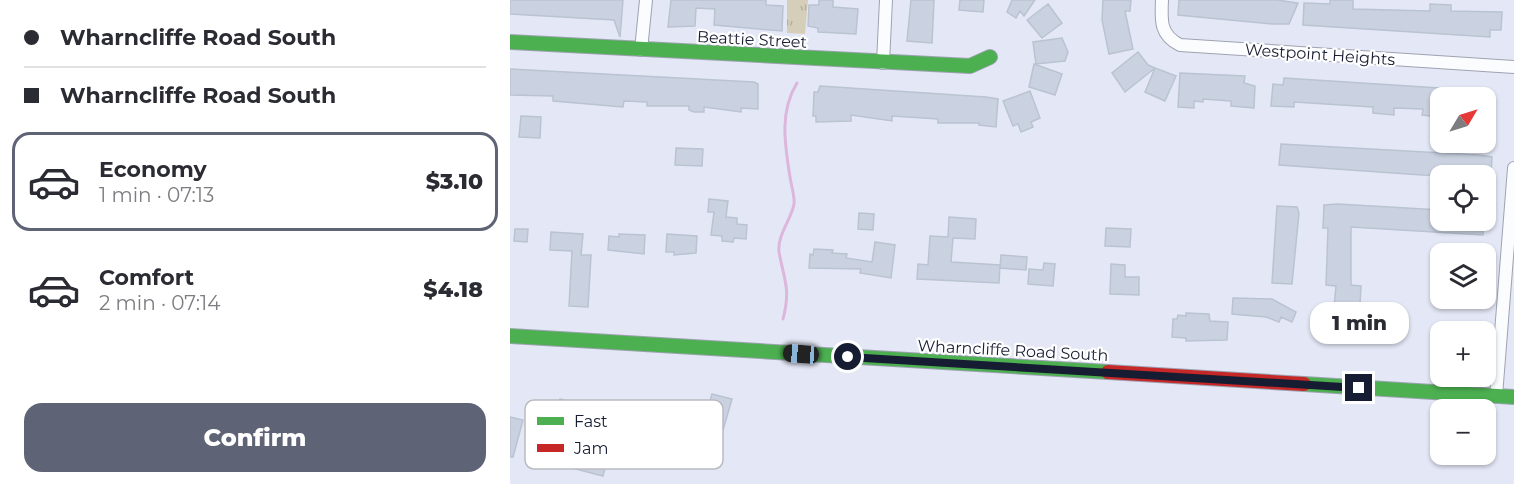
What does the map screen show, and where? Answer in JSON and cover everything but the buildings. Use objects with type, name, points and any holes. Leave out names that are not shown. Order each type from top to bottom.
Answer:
[{"type":"main road","name":"Beattie Street","points":[[510,42],[970,66],[990,57]]},
{"type":"main road","name":"Wharncliffe Road South","points":[[510,336],[1514,397]]},
{"type":"street","points":[[641,50],[646,0]]},
{"type":"street","points":[[883,63],[886,0]]},
{"type":"street","name":"Westpoint Heights","points":[[1162,0],[1161,26],[1168,39],[1180,45],[1514,67]]},
{"type":"street","points":[[1496,396],[1514,168]]},
{"type":"green space","points":[[787,0],[808,0],[805,34],[787,33]]},
{"type":"waterway","points":[[783,319],[787,292],[779,246],[794,201],[786,153],[785,129],[788,105],[797,83]]},
{"type":"traffic: fast","points":[[510,42],[970,66],[990,57]]},
{"type":"traffic: fast","points":[[510,336],[1108,372]]},
{"type":"traffic: fast","points":[[1304,384],[1514,397]]},
{"type":"traffic: jam","points":[[1108,372],[1304,384]]},
{"type":"route","points":[[848,357],[1359,388]]}]
